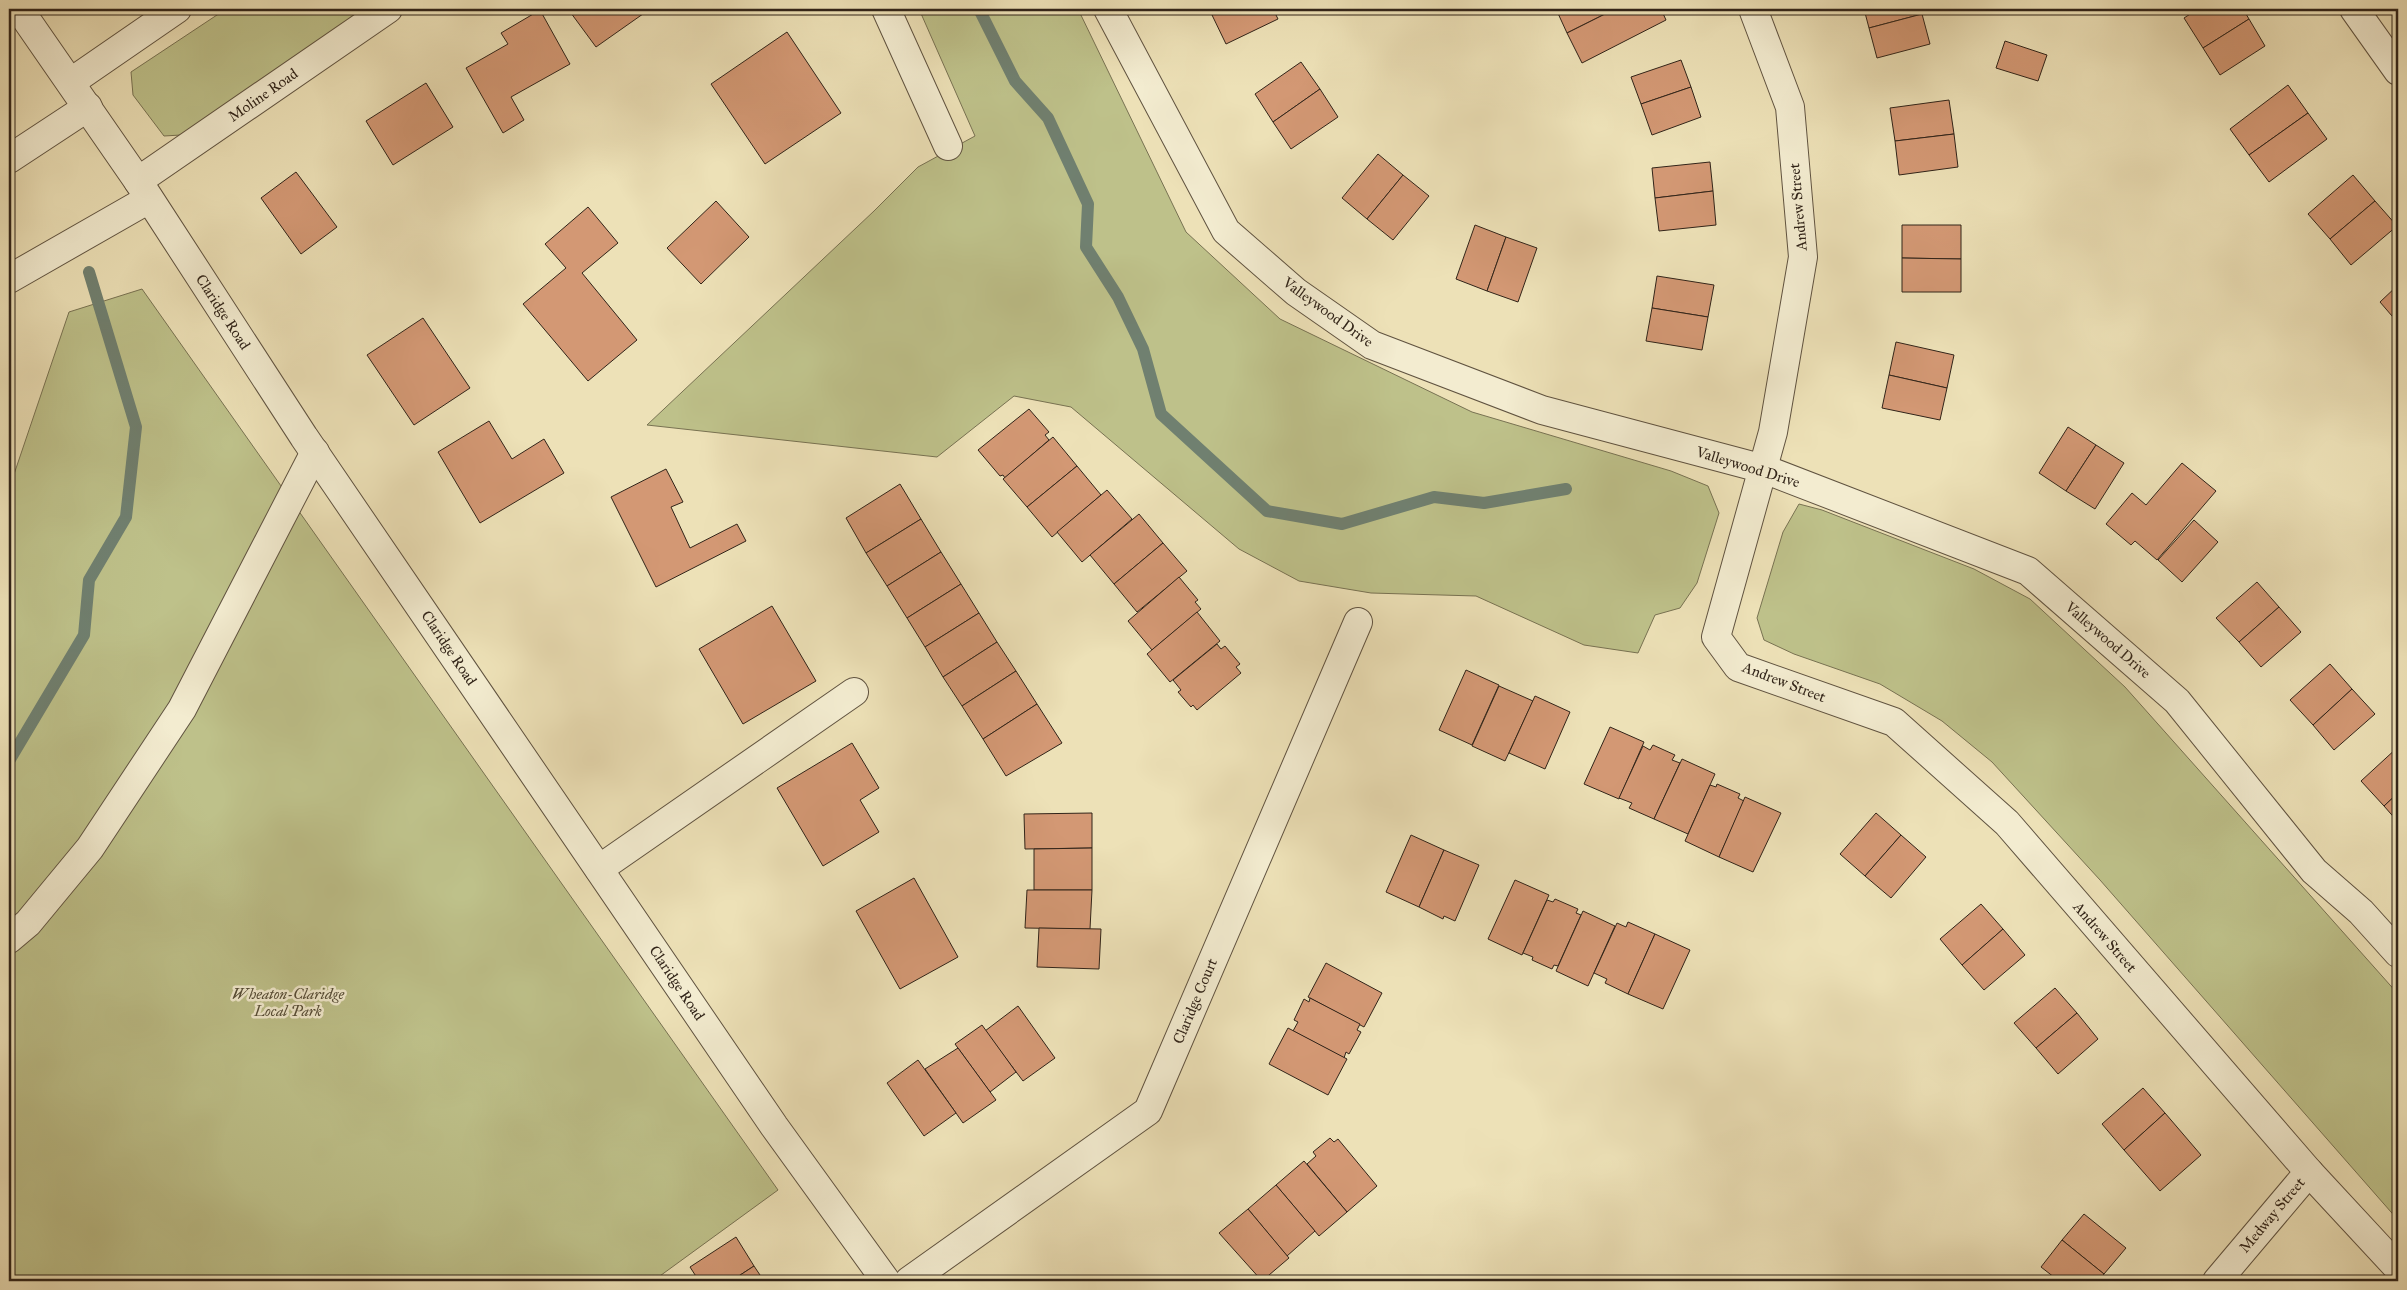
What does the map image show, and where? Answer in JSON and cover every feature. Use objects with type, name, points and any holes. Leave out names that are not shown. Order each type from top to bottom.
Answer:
[{"type":"street","name":"Claridge Road","points":[[19,9],[144,190],[315,452],[774,1126],[886,1281]]},
{"type":"street","points":[[71,82],[177,9]]},
{"type":"street","name":"Moline Road","points":[[9,279],[144,190],[388,9]]},
{"type":"street","points":[[886,9],[948,146]]},
{"type":"street","name":"Valleywood Drive","points":[[1108,9],[1226,231],[1296,292],[1372,346],[1542,410],[1764,469],[2028,571],[2178,701],[2314,871],[2361,912],[2398,952]]},
{"type":"street","name":"Andrew Street","points":[[1753,9],[1790,107],[1803,257],[1773,432],[1716,637],[1738,668],[1894,722],[2007,823],[2309,1172]]},
{"type":"street","points":[[2354,9],[2398,71]]},
{"type":"street","points":[[9,159],[88,107]]},
{"type":"street","points":[[9,939],[28,923],[90,848],[182,709],[315,452]]},
{"type":"street","name":"Claridge Court","points":[[910,1281],[1148,1111],[1358,622]]},
{"type":"street","points":[[599,869],[854,692]]},
{"type":"street","points":[[2309,1172],[2398,1268]]},
{"type":"street","name":"Medway Street","points":[[2217,1281],[2309,1172]]},
{"type":"green space","points":[[226,9],[364,9],[181,135],[164,136],[133,95],[131,72]]},
{"type":"green space","points":[[919,9],[1078,9],[1186,232],[1280,319],[1472,412],[1671,471],[1708,486],[1719,513],[1697,583],[1680,608],[1655,615],[1638,653],[1584,645],[1476,596],[1371,593],[1299,581],[1239,549],[1071,407],[1014,396],[937,457],[647,425],[874,211],[918,167],[975,136]]},
{"type":"green space","name":"Wheaton-Claridge Local Park","points":[[142,289],[778,1190],[653,1281],[9,1281],[9,489],[69,312]]},
{"type":"green space","points":[[1799,504],[1822,510],[1974,569],[2030,599],[2125,687],[2398,994],[2398,1220],[2100,880],[1992,762],[1942,721],[1880,684],[1794,654],[1764,640],[1757,618],[1783,532]]},
{"type":"building","points":[[568,9],[650,9],[596,47]]},
{"type":"building","points":[[1209,9],[1224,9],[1212,15]]},
{"type":"building","points":[[1224,9],[1273,9],[1278,19],[1226,44],[1212,15]]},
{"type":"building","points":[[1556,9],[1615,9],[1567,33]]},
{"type":"building","points":[[1615,9],[1661,9],[1666,20],[1582,63],[1567,33]]},
{"type":"building","points":[[1864,9],[1920,9],[1922,14],[1869,28]]},
{"type":"building","points":[[2198,9],[2243,9],[2249,19],[2203,48],[2184,18]]},
{"type":"building","points":[[540,10],[570,64],[511,97],[524,120],[503,133],[466,68],[508,44],[501,33]]},
{"type":"building","points":[[1922,14],[1930,44],[1877,58],[1869,28]]},
{"type":"building","points":[[2249,19],[2265,46],[2220,75],[2203,48]]},
{"type":"building","points":[[787,32],[841,113],[765,164],[711,84]]},
{"type":"building","points":[[2005,41],[2047,55],[2038,81],[1996,68]]},
{"type":"building","points":[[1681,60],[1691,87],[1641,104],[1631,77]]},
{"type":"building","points":[[1301,62],[1320,89],[1273,122],[1255,94]]},
{"type":"building","points":[[426,83],[453,127],[393,165],[366,121]]},
{"type":"building","points":[[2288,85],[2308,113],[2249,155],[2230,129]]},
{"type":"building","points":[[1691,87],[1701,117],[1652,135],[1641,104]]},
{"type":"building","points":[[1320,89],[1338,117],[1291,149],[1273,122]]},
{"type":"building","points":[[1949,100],[1954,134],[1895,141],[1890,108]]},
{"type":"building","points":[[2308,113],[2327,139],[2269,182],[2249,155]]},
{"type":"building","points":[[1954,134],[1958,167],[1899,175],[1895,141]]},
{"type":"building","points":[[1378,154],[1403,175],[1367,219],[1342,198]]},
{"type":"building","points":[[1710,162],[1713,191],[1655,198],[1652,168]]},
{"type":"building","points":[[296,172],[337,227],[301,254],[261,198]]},
{"type":"building","points":[[1403,175],[1429,196],[1393,240],[1367,219]]},
{"type":"building","points":[[2353,175],[2375,201],[2330,239],[2308,214]]},
{"type":"building","points":[[1713,191],[1716,225],[1659,231],[1655,198]]},
{"type":"building","points":[[716,201],[749,237],[701,284],[667,248]]},
{"type":"building","points":[[2375,201],[2397,226],[2351,265],[2330,239]]},
{"type":"building","points":[[588,207],[618,243],[582,273],[637,340],[588,381],[523,304],[566,268],[545,244]]},
{"type":"building","points":[[1475,225],[1506,237],[1487,291],[1456,279]]},
{"type":"building","points":[[1902,225],[1961,225],[1961,259],[1902,258]]},
{"type":"building","points":[[1506,237],[1537,248],[1518,302],[1487,291]]},
{"type":"building","points":[[1902,258],[1961,259],[1961,292],[1902,292]]},
{"type":"building","points":[[1657,276],[1714,285],[1708,317],[1652,308]]},
{"type":"building","points":[[2398,285],[2398,323],[2380,302]]},
{"type":"building","points":[[1652,308],[1708,317],[1702,350],[1646,341]]},
{"type":"building","points":[[423,318],[470,388],[414,425],[367,355]]},
{"type":"building","points":[[1896,342],[1954,355],[1947,388],[1889,375]]},
{"type":"building","points":[[1889,375],[1947,388],[1940,420],[1882,408]]},
{"type":"building","points":[[1029,409],[1049,432],[1045,435],[1049,440],[1005,478],[1003,475],[1000,476],[978,450]]},
{"type":"building","points":[[489,421],[512,459],[544,439],[564,473],[480,523],[438,452]]},
{"type":"building","points":[[2068,427],[2096,445],[2066,491],[2039,473]]},
{"type":"building","points":[[1053,437],[1077,466],[1027,507],[1003,479]]},
{"type":"building","points":[[2096,445],[2124,463],[2095,509],[2066,491]]},
{"type":"building","points":[[2182,463],[2216,491],[2157,560],[2135,541],[2131,545],[2106,524],[2132,493],[2146,505]]},
{"type":"building","points":[[1077,466],[1101,495],[1052,537],[1027,507]]},
{"type":"building","points":[[666,469],[683,502],[671,507],[690,548],[737,524],[746,541],[656,587],[611,497]]},
{"type":"building","points":[[900,484],[921,519],[866,553],[846,518]]},
{"type":"building","points":[[1107,490],[1132,519],[1082,562],[1057,532]]},
{"type":"building","points":[[1139,514],[1163,543],[1114,584],[1090,555]]},
{"type":"building","points":[[921,519],[941,552],[887,586],[866,553]]},
{"type":"building","points":[[2194,520],[2218,542],[2182,582],[2158,560]]},
{"type":"building","points":[[1163,543],[1187,571],[1137,612],[1114,584]]},
{"type":"building","points":[[941,552],[961,584],[907,618],[887,586]]},
{"type":"building","points":[[1179,577],[1198,600],[1195,602],[1201,609],[1152,650],[1128,621]]},
{"type":"building","points":[[2257,582],[2279,607],[2239,642],[2216,618]]},
{"type":"building","points":[[961,584],[979,613],[925,647],[907,618]]},
{"type":"building","points":[[772,606],[816,681],[743,724],[699,649]]},
{"type":"building","points":[[2279,607],[2301,632],[2261,667],[2239,642]]},
{"type":"building","points":[[1197,612],[1220,641],[1170,682],[1147,654]]},
{"type":"building","points":[[979,613],[997,642],[943,677],[925,647]]},
{"type":"building","points":[[997,642],[1016,671],[962,706],[943,677]]},
{"type":"building","points":[[1217,644],[1221,649],[1225,646],[1240,664],[1236,667],[1241,673],[1197,710],[1193,705],[1191,707],[1178,692],[1181,690],[1173,680]]},
{"type":"building","points":[[2330,664],[2352,689],[2313,725],[2290,700]]},
{"type":"building","points":[[1466,670],[1499,685],[1472,745],[1439,730]]},
{"type":"building","points":[[1016,671],[1037,704],[983,739],[962,706]]},
{"type":"building","points":[[1499,686],[1533,701],[1505,761],[1472,746]]},
{"type":"building","points":[[2352,689],[2375,714],[2334,750],[2313,725]]},
{"type":"building","points":[[1535,696],[1570,712],[1545,769],[1509,753]]},
{"type":"building","points":[[1037,704],[1062,743],[1006,776],[983,739]]},
{"type":"building","points":[[1610,727],[1644,742],[1619,799],[1584,784]]},
{"type":"building","points":[[852,743],[879,788],[860,800],[879,832],[823,866],[777,788]]},
{"type":"building","points":[[1653,745],[1675,755],[1672,760],[1680,763],[1654,819],[1629,808],[1632,803],[1619,798],[1643,746],[1650,750]]},
{"type":"building","points":[[2398,747],[2398,793],[2384,806],[2361,781]]},
{"type":"building","points":[[1682,759],[1715,774],[1688,834],[1654,819]]},
{"type":"building","points":[[1717,784],[1740,794],[1738,798],[1744,801],[1719,857],[1685,841],[1710,785],[1716,787]]},
{"type":"building","points":[[2398,793],[2398,822],[2384,806]]},
{"type":"building","points":[[1745,797],[1781,813],[1753,872],[1719,857]]},
{"type":"building","points":[[1092,813],[1092,848],[1025,849],[1024,814]]},
{"type":"building","points":[[1876,813],[1901,835],[1865,876],[1840,854]]},
{"type":"building","points":[[1411,835],[1444,850],[1419,907],[1386,892]]},
{"type":"building","points":[[1901,835],[1926,857],[1891,898],[1865,876]]},
{"type":"building","points":[[1092,848],[1092,890],[1034,890],[1034,849]]},
{"type":"building","points":[[1444,850],[1479,865],[1455,921],[1444,916],[1443,919],[1419,907]]},
{"type":"building","points":[[914,878],[958,957],[900,989],[856,911]]},
{"type":"building","points":[[1515,880],[1549,895],[1522,955],[1488,939]]},
{"type":"building","points":[[1027,890],[1092,890],[1090,929],[1025,928]]},
{"type":"building","points":[[1555,899],[1578,909],[1576,913],[1581,915],[1558,966],[1554,965],[1552,969],[1532,960],[1533,957],[1523,953],[1547,900],[1553,902]]},
{"type":"building","points":[[1981,904],[2003,929],[1962,965],[1940,939]]},
{"type":"building","points":[[1583,911],[1615,926],[1588,986],[1556,971]]},
{"type":"building","points":[[1628,922],[1655,934],[1628,994],[1605,983],[1607,979],[1594,973],[1617,923],[1626,927]]},
{"type":"building","points":[[1039,928],[1101,929],[1099,969],[1037,967]]},
{"type":"building","points":[[2003,929],[2025,955],[1984,990],[1962,965]]},
{"type":"building","points":[[1655,934],[1690,950],[1663,1009],[1628,994]]},
{"type":"building","points":[[1326,963],[1382,993],[1364,1027],[1308,997]]},
{"type":"building","points":[[2055,988],[2077,1013],[2036,1048],[2014,1023]]},
{"type":"building","points":[[1310,998],[1360,1024],[1357,1030],[1361,1032],[1349,1054],[1346,1052],[1344,1058],[1293,1031],[1298,1022],[1294,1020],[1304,999],[1309,1002]]},
{"type":"building","points":[[1018,1006],[1055,1058],[1023,1081],[985,1031]]},
{"type":"building","points":[[2077,1013],[2098,1039],[2058,1074],[2036,1048]]},
{"type":"building","points":[[982,1025],[1016,1072],[990,1092],[955,1044]]},
{"type":"building","points":[[1288,1028],[1347,1059],[1328,1095],[1269,1064]]},
{"type":"building","points":[[958,1048],[996,1100],[963,1123],[925,1069]]},
{"type":"building","points":[[918,1060],[956,1113],[924,1136],[887,1083]]},
{"type":"building","points":[[2143,1088],[2165,1113],[2124,1150],[2102,1124]]},
{"type":"building","points":[[2165,1113],[2201,1155],[2160,1191],[2124,1150]]},
{"type":"building","points":[[1330,1138],[1334,1142],[1338,1139],[1377,1186],[1347,1212],[1307,1164],[1316,1156],[1313,1152]]},
{"type":"building","points":[[1304,1161],[1347,1212],[1319,1236],[1276,1185]]},
{"type":"building","points":[[1276,1185],[1315,1231],[1287,1256],[1248,1209]]},
{"type":"building","points":[[1248,1209],[1289,1258],[1262,1281],[1219,1233]]},
{"type":"building","points":[[2084,1214],[2126,1248],[2104,1274],[2062,1240]]},
{"type":"building","points":[[736,1237],[754,1266],[731,1281],[699,1281],[690,1267]]},
{"type":"building","points":[[2062,1240],[2104,1274],[2099,1281],[2059,1281],[2041,1267]]},
{"type":"building","points":[[754,1266],[764,1281],[731,1281]]},
{"type":"waterway","points":[[979,9],[1015,81],[1048,118],[1088,204],[1086,247],[1118,297],[1143,349],[1161,414],[1267,511],[1342,524],[1434,497],[1484,503],[1566,489]]},
{"type":"waterway","points":[[9,761],[84,635],[89,580],[126,517],[136,427],[89,272]]}]
